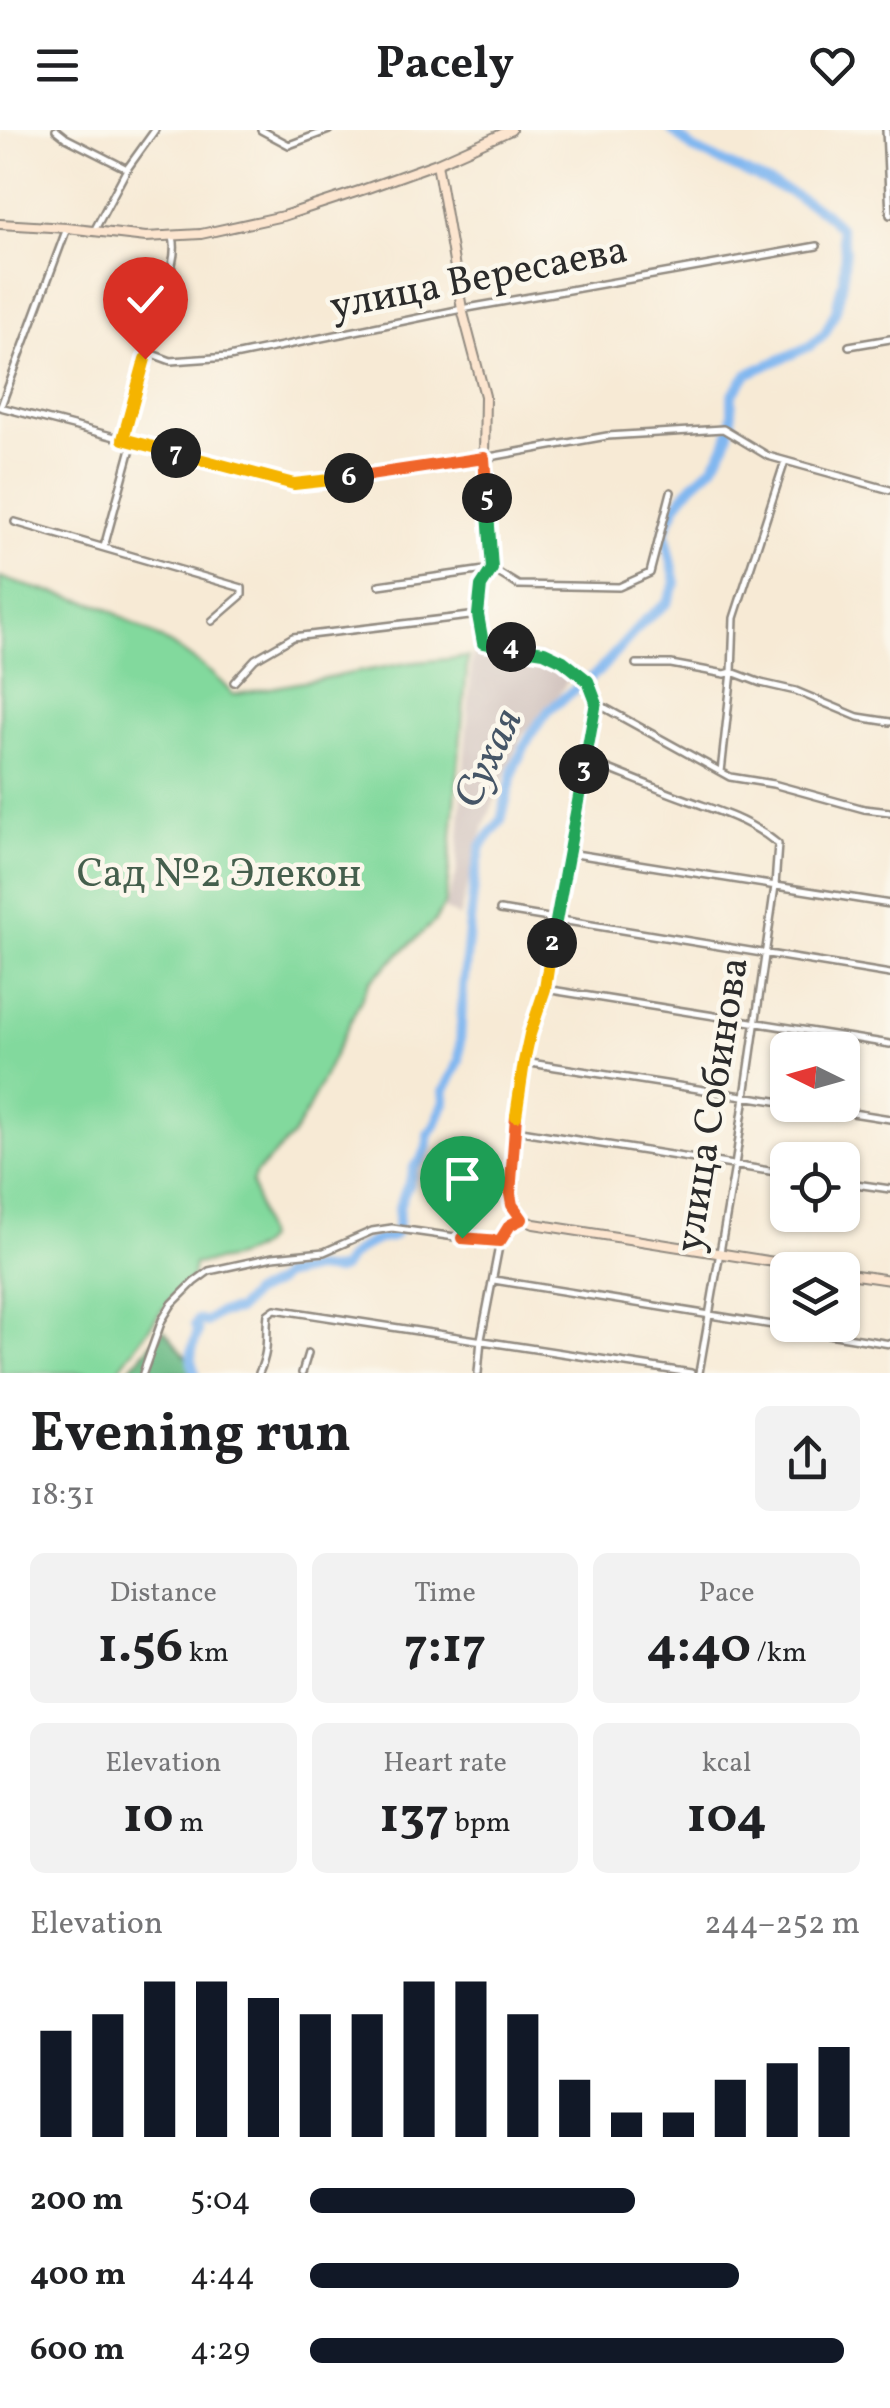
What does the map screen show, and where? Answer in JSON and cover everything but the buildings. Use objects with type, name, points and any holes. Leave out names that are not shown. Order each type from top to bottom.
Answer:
[{"type":"street","points":[[56,130],[127,168]]},
{"type":"street","points":[[94,231],[127,168],[155,130]]},
{"type":"street","points":[[261,130],[290,145],[329,130]]},
{"type":"street","points":[[0,224],[138,236],[200,234],[285,215],[437,163],[510,130]]},
{"type":"street","points":[[886,130],[890,212]]},
{"type":"street","points":[[437,163],[462,310],[484,396],[492,569],[481,586],[478,615],[483,643],[544,652],[563,661],[582,676],[596,702],[545,989],[524,1062],[515,1130],[512,1205],[522,1219],[534,1224],[770,1261]]},
{"type":"street","points":[[67,228],[0,407],[294,484],[484,458],[607,436],[722,430],[768,456],[890,490]]},
{"type":"street","points":[[123,439],[145,359],[152,354],[150,346],[159,304],[176,249],[173,237]]},
{"type":"street","name":"улица Вересаева","points":[[152,354],[172,361],[229,357],[816,246]]},
{"type":"street","points":[[849,346],[890,339]]},
{"type":"street","points":[[104,547],[133,442]]},
{"type":"street","points":[[720,772],[734,618],[785,461]]},
{"type":"street","points":[[379,585],[492,569],[518,585],[619,587],[650,573],[671,492]]},
{"type":"street","points":[[15,522],[242,588],[242,595],[212,621]]},
{"type":"street","points":[[234,682],[256,659],[294,637],[478,615]]},
{"type":"street","points":[[636,664],[732,672],[858,717],[890,722]]},
{"type":"street","points":[[596,702],[730,777],[890,812]]},
{"type":"street","name":"улица Собинова","points":[[586,760],[735,816],[778,844],[735,1166],[699,1373]]},
{"type":"street","points":[[569,853],[890,904]]},
{"type":"street","points":[[500,910],[890,974]]},
{"type":"street","points":[[545,989],[890,1044]]},
{"type":"street","points":[[524,1062],[770,1100]]},
{"type":"street","points":[[860,1114],[890,1119]]},
{"type":"street","points":[[515,1130],[770,1171]]},
{"type":"street","points":[[860,1185],[890,1189]]},
{"type":"street","points":[[478,1373],[500,1241],[510,1225],[522,1219]]},
{"type":"street","points":[[143,1373],[162,1320],[172,1304],[209,1272],[324,1252],[372,1231],[392,1228],[500,1241]]},
{"type":"street","points":[[860,1276],[890,1280]]},
{"type":"street","points":[[494,1280],[890,1344]]},
{"type":"street","points":[[259,1373],[269,1344],[268,1314],[276,1309],[691,1373]]},
{"type":"street","points":[[302,1373],[308,1353]]},
{"type":"shaded area","points":[[472,655],[544,655],[572,675],[556,699],[522,735],[484,826],[459,918],[444,909],[456,875]]},
{"type":"green space","name":"Сад №2 Элекон","points":[[0,577],[107,608],[186,654],[233,695],[407,663],[468,657],[444,905],[435,921],[370,981],[304,1117],[292,1137],[255,1174],[252,1183],[266,1239],[243,1254],[194,1264],[192,1277],[171,1298],[116,1373],[0,1373]]},
{"type":"green space","points":[[164,1330],[199,1373],[126,1373]]},
{"type":"waterway","name":"Сухая","points":[[195,1373],[191,1357],[198,1320],[206,1322],[218,1313],[238,1310],[252,1294],[282,1276],[342,1268],[363,1247],[396,1232],[399,1207],[414,1167],[425,1152],[428,1134],[445,1101],[444,1091],[459,1061],[475,876],[481,846],[501,820],[515,765],[550,709],[599,671],[645,620],[667,603],[676,583],[665,531],[677,504],[713,466],[725,445],[732,423],[732,395],[747,374],[810,346],[825,333],[836,310],[845,250],[840,228],[824,212],[693,149],[671,130]]},
{"type":"route","points":[[145,359],[123,439],[294,484],[484,458],[492,569],[481,586],[478,615],[483,643],[544,652],[563,661],[588,681],[596,702],[545,989],[524,1062],[510,1194],[522,1219],[510,1225],[500,1241],[462,1238]]}]
